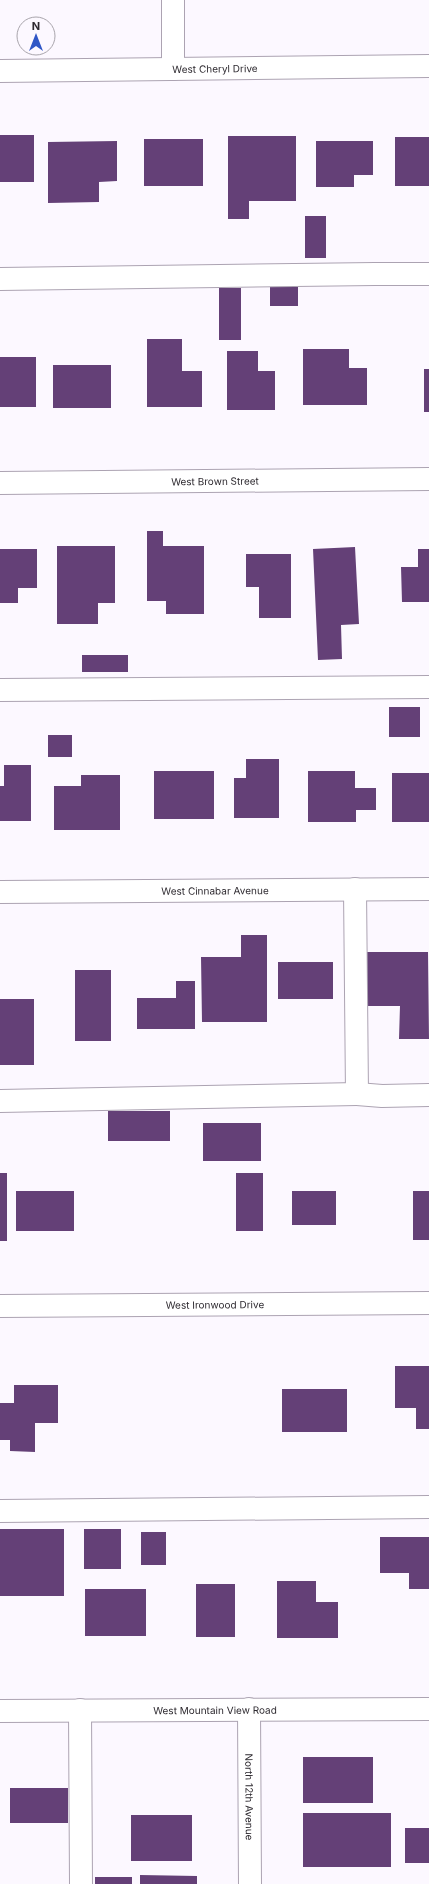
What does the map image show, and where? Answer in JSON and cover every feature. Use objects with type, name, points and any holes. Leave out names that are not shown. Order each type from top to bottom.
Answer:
[{"type":"street","points":[[173,0],[173,69]]},
{"type":"street","name":"West Cheryl Drive","points":[[0,71],[429,66]]},
{"type":"street","points":[[0,279],[429,274]]},
{"type":"street","name":"West Brown Street","points":[[0,483],[429,479]]},
{"type":"street","points":[[0,690],[429,687]]},
{"type":"street","points":[[355,889],[357,1094]]},
{"type":"street","name":"West Cinnabar Avenue","points":[[0,892],[429,889]]},
{"type":"street","points":[[0,1101],[357,1094],[382,1096],[429,1095]]},
{"type":"street","name":"West Ironwood Drive","points":[[0,1306],[429,1303]]},
{"type":"street","points":[[0,1511],[429,1507]]},
{"type":"street","name":"North 12th Avenue","points":[[249,1709],[250,1884]]},
{"type":"street","name":"West Mountain View Road","points":[[0,1711],[429,1709]]},
{"type":"street","points":[[80,1710],[81,1884]]},
{"type":"building","points":[[0,135],[34,135],[34,182],[0,182]]},
{"type":"building","points":[[228,136],[296,136],[296,201],[249,201],[249,219],[228,219]]},
{"type":"building","points":[[395,137],[429,137],[429,186],[395,186]]},
{"type":"building","points":[[144,139],[203,139],[203,186],[144,186]]},
{"type":"building","points":[[117,141],[117,181],[99,182],[99,202],[48,203],[48,142]]},
{"type":"building","points":[[316,141],[373,141],[373,175],[354,175],[354,187],[316,187]]},
{"type":"building","points":[[305,216],[326,216],[326,258],[305,258]]},
{"type":"building","points":[[270,287],[298,287],[298,306],[270,306]]},
{"type":"building","points":[[219,288],[241,288],[241,340],[219,340]]},
{"type":"building","points":[[147,339],[182,339],[182,371],[202,371],[202,407],[147,407]]},
{"type":"building","points":[[303,349],[349,349],[349,368],[367,368],[367,405],[303,405]]},
{"type":"building","points":[[227,351],[258,351],[258,371],[275,371],[275,410],[227,410]]},
{"type":"building","points":[[0,357],[36,357],[36,407],[0,407]]},
{"type":"building","points":[[53,365],[111,365],[111,408],[53,408]]},
{"type":"building","points":[[424,369],[429,369],[429,412],[424,412]]},
{"type":"building","points":[[147,531],[163,531],[163,546],[204,546],[204,614],[166,614],[166,601],[147,601]]},
{"type":"building","points":[[57,546],[115,546],[115,603],[98,603],[98,624],[57,624]]},
{"type":"building","points":[[355,547],[359,624],[341,625],[342,659],[318,660],[313,549]]},
{"type":"building","points":[[0,549],[37,549],[37,588],[18,588],[18,603],[0,603]]},
{"type":"building","points":[[418,549],[429,549],[429,602],[402,602],[401,567],[418,567]]},
{"type":"building","points":[[246,554],[291,554],[291,618],[259,618],[259,587],[246,587]]},
{"type":"building","points":[[82,655],[128,655],[128,672],[82,672]]},
{"type":"building","points":[[389,707],[420,707],[420,737],[389,737]]},
{"type":"building","points":[[48,735],[72,735],[72,757],[48,757]]},
{"type":"building","points":[[246,759],[279,759],[279,818],[234,818],[234,778],[246,778]]},
{"type":"building","points":[[4,765],[31,765],[31,821],[0,821],[0,786],[4,786]]},
{"type":"building","points":[[154,771],[214,771],[214,819],[154,819]]},
{"type":"building","points":[[308,771],[355,771],[355,788],[376,788],[376,810],[356,810],[356,822],[308,822]]},
{"type":"building","points":[[392,773],[429,773],[429,822],[392,822]]},
{"type":"building","points":[[81,775],[120,775],[120,830],[54,830],[54,786],[81,786]]},
{"type":"building","points":[[241,935],[267,935],[267,1022],[202,1022],[201,957],[241,957]]},
{"type":"building","points":[[362,952],[428,952],[429,1039],[399,1039],[400,1006],[362,1006]]},
{"type":"building","points":[[278,962],[333,962],[333,999],[278,999]]},
{"type":"building","points":[[75,970],[111,970],[111,1041],[75,1041]]},
{"type":"building","points":[[176,981],[195,981],[195,1029],[137,1029],[137,998],[176,998]]},
{"type":"building","points":[[0,999],[34,999],[34,1065],[0,1065]]},
{"type":"building","points":[[108,1111],[170,1111],[170,1141],[108,1141]]},
{"type":"building","points":[[203,1123],[261,1123],[261,1161],[203,1161]]},
{"type":"building","points":[[0,1173],[7,1173],[7,1241],[0,1241]]},
{"type":"building","points":[[236,1173],[263,1173],[263,1231],[236,1231]]},
{"type":"building","points":[[16,1191],[74,1191],[74,1231],[16,1231]]},
{"type":"building","points":[[292,1191],[336,1191],[336,1225],[292,1225]]},
{"type":"building","points":[[413,1191],[429,1191],[429,1240],[413,1240]]},
{"type":"building","points":[[395,1366],[429,1366],[429,1429],[416,1429],[416,1408],[395,1408]]},
{"type":"building","points":[[14,1385],[58,1385],[58,1423],[35,1423],[35,1452],[10,1451],[10,1440],[0,1440],[0,1403],[14,1403]]},
{"type":"building","points":[[282,1389],[347,1389],[347,1432],[282,1432]]},
{"type":"building","points":[[0,1529],[64,1529],[64,1596],[0,1596]]},
{"type":"building","points":[[84,1529],[121,1529],[121,1569],[84,1569]]},
{"type":"building","points":[[141,1532],[166,1532],[166,1565],[141,1565]]},
{"type":"building","points":[[380,1537],[429,1537],[429,1589],[409,1589],[409,1573],[380,1573]]},
{"type":"building","points":[[277,1581],[316,1581],[316,1602],[338,1602],[338,1638],[277,1638]]},
{"type":"building","points":[[196,1584],[235,1584],[235,1637],[196,1637]]},
{"type":"building","points":[[85,1589],[146,1589],[146,1636],[85,1636]]},
{"type":"building","points":[[303,1757],[373,1757],[373,1803],[303,1803]]},
{"type":"building","points":[[10,1788],[68,1788],[68,1823],[10,1823]]},
{"type":"building","points":[[303,1813],[391,1813],[391,1867],[303,1867]]},
{"type":"building","points":[[131,1815],[192,1815],[192,1861],[131,1861]]},
{"type":"building","points":[[405,1828],[429,1828],[429,1863],[405,1863]]},
{"type":"building","points":[[140,1875],[197,1876],[197,1884],[140,1884]]},
{"type":"building","points":[[95,1877],[132,1877],[132,1884],[95,1884]]}]
